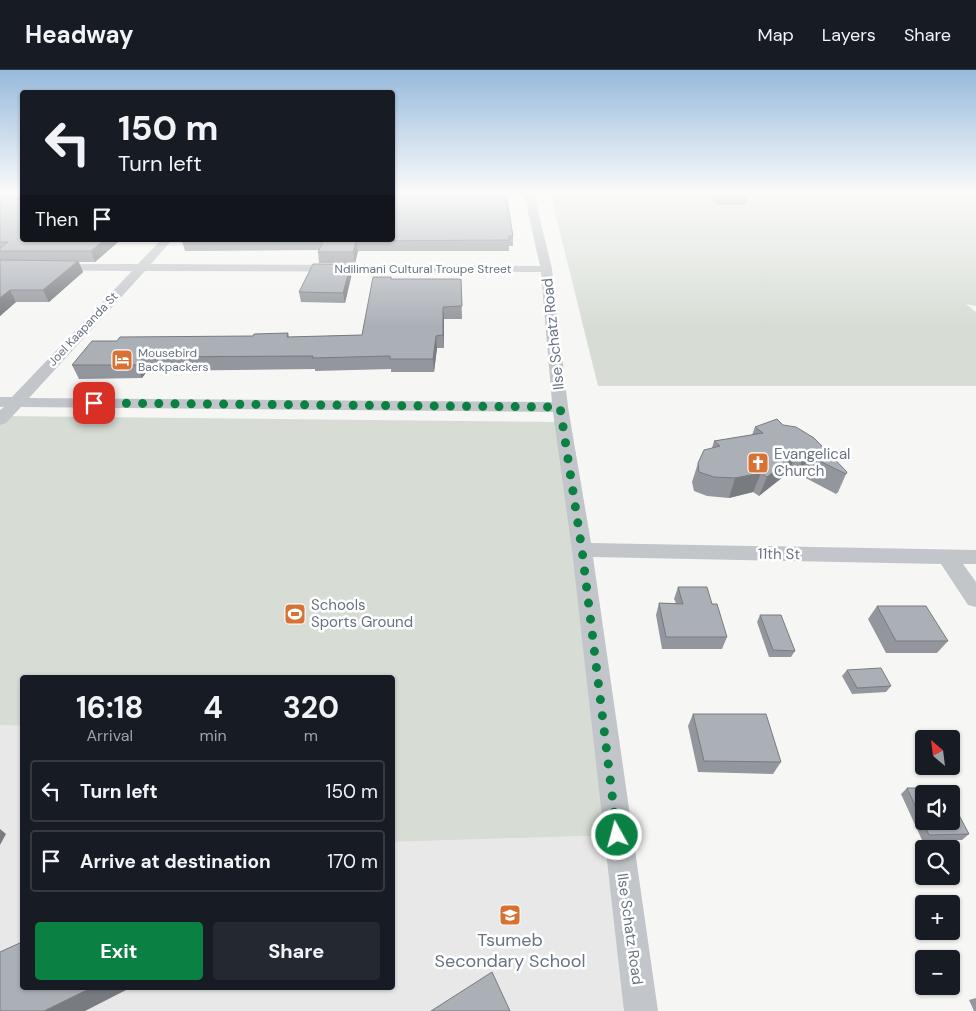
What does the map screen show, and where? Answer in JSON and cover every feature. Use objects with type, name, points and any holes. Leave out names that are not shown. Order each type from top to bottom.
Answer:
[{"type":"street","name":"Ilse Schatz Road","points":[[539,238],[546,269],[560,407],[582,550],[641,1011]]},
{"type":"street","name":"Joel Kaapanda St","points":[[0,420],[165,242]]},
{"type":"street","name":"Ndilimani Cultural Troupe Street","points":[[0,267],[546,269]]},
{"type":"street","points":[[0,402],[560,407]]},
{"type":"street","name":"11th St","points":[[582,550],[976,557]]},
{"type":"street","points":[[947,557],[976,599]]},
{"type":"shaded area","points":[[561,238],[976,238],[976,306],[966,304],[976,312],[976,386],[598,386]]},
{"type":"shaded area","name":"Schools Sports Ground","points":[[3,416],[563,422],[617,835],[395,842],[395,675],[20,675],[20,726],[0,725],[0,420]]},
{"type":"shaded area","name":"Tsumeb Secondary School","points":[[0,725],[20,726],[20,990],[395,990],[395,842],[617,835],[641,1011],[0,1011]]},
{"type":"building","points":[[0,238],[20,238],[20,242],[102,242],[91,251],[0,251],[0,248],[8,242],[0,242]]},
{"type":"building","points":[[395,238],[509,238],[509,240],[395,241]]},
{"type":"building","points":[[323,242],[356,242],[353,252],[318,252]]},
{"type":"building","points":[[0,260],[78,261],[43,290],[10,290],[0,298]]},
{"type":"building","points":[[313,264],[351,264],[343,293],[299,292]]},
{"type":"building","points":[[373,277],[391,277],[391,279],[461,279],[462,306],[443,307],[443,335],[436,336],[433,359],[390,359],[390,356],[312,358],[313,356],[141,357],[136,365],[72,365],[92,341],[117,341],[120,337],[253,336],[254,334],[288,333],[287,337],[362,335]]},
{"type":"building","points":[[777,419],[783,425],[796,427],[814,438],[847,472],[846,474],[809,456],[803,458],[796,454],[767,477],[761,473],[735,478],[714,477],[699,472],[698,463],[704,450],[720,446],[714,441],[763,433],[755,427]]},
{"type":"building","points":[[678,587],[707,587],[712,604],[717,604],[727,637],[666,637],[659,603],[683,604]]},
{"type":"building","points":[[877,606],[926,606],[948,641],[896,641]]},
{"type":"building","points":[[760,615],[781,615],[795,651],[773,650]]},
{"type":"building","points":[[881,668],[891,686],[857,688],[847,670]]},
{"type":"building","points":[[693,714],[766,714],[781,762],[704,761]]},
{"type":"building","points":[[907,788],[915,788],[915,805]]},
{"type":"building","points":[[960,817],[969,834],[929,835],[927,830],[960,830]]},
{"type":"building","points":[[20,943],[20,990],[87,990],[44,1011],[0,1011],[0,952]]},
{"type":"building","points":[[492,972],[510,1011],[431,1011]]},
{"type":"place","name":"Mousebird Backpackers","points":[[122,360]]},
{"type":"place","name":"Evangelical Church","points":[[758,463]]},
{"type":"place","name":"Schools Sports Ground","points":[[295,614]]},
{"type":"place","name":"Tsumeb Secondary School","points":[[510,915]]},
{"type":"route","points":[[94,403],[560,407],[582,550],[617,835]]}]
